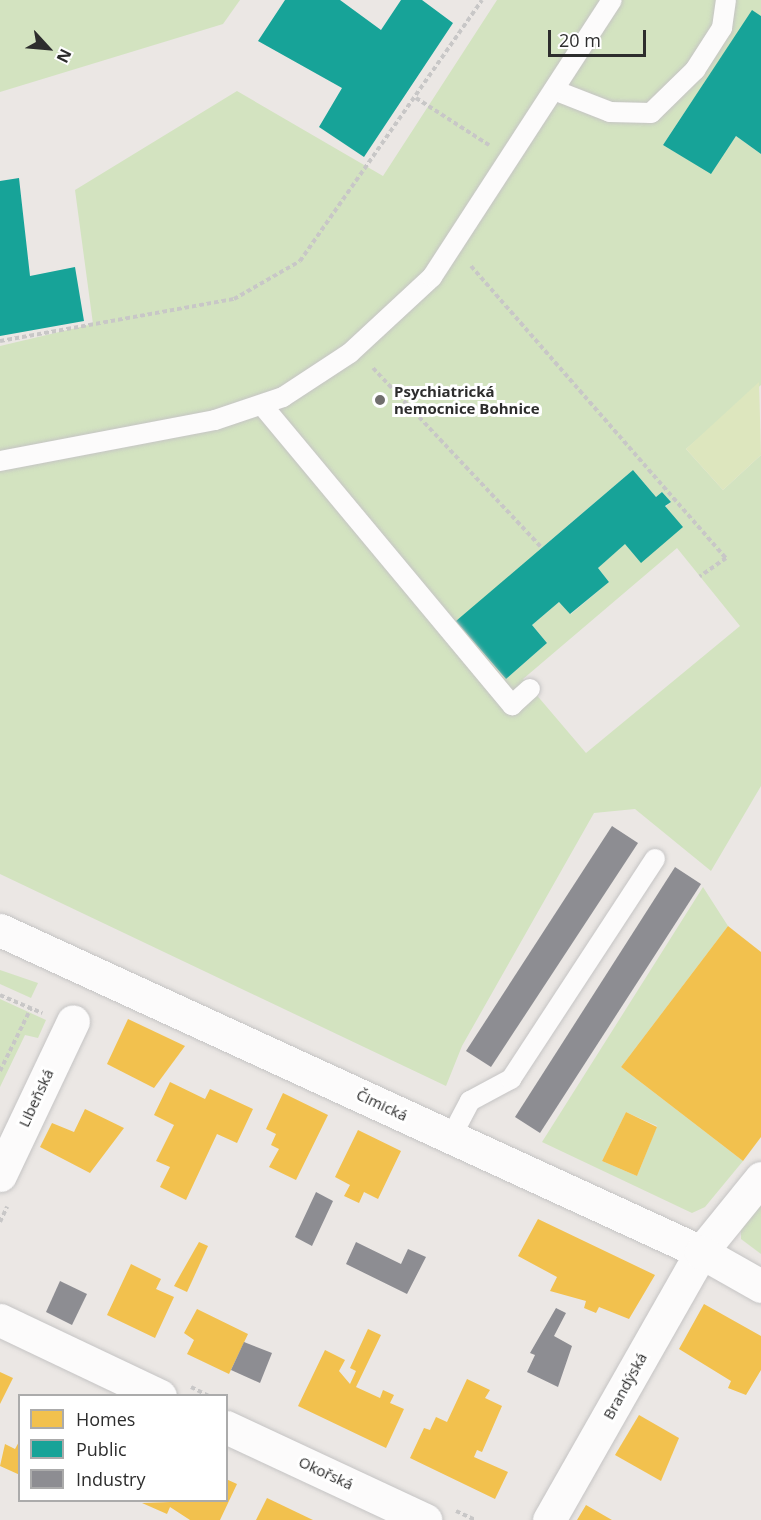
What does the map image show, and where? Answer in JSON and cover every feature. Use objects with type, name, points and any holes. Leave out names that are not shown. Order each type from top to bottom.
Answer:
[{"type":"street","name":"Čimická","points":[[0,930],[701,1252],[761,1286]]},
{"type":"street","name":"Libeňská","points":[[0,1175],[71,1023]]},
{"type":"street","name":"Brandýská","points":[[549,1520],[701,1252],[761,1178]]},
{"type":"street","points":[[0,1320],[158,1394]]},
{"type":"street","name":"Okořská","points":[[228,1428],[425,1520]]},
{"type":"lane","points":[[0,461],[215,420],[283,397],[350,353],[432,277],[612,0]]},
{"type":"lane","points":[[554,90],[610,112],[651,113],[700,62],[722,28],[726,0]]},
{"type":"lane","points":[[262,405],[512,705],[530,689]]},
{"type":"lane","points":[[451,1137],[470,1101],[511,1079],[655,859]]},
{"type":"path","points":[[0,341],[234,299],[300,261],[416,98],[482,0]]},
{"type":"path","points":[[416,98],[510,159]]},
{"type":"path","points":[[466,261],[726,558],[700,576]]},
{"type":"path","points":[[373,368],[542,548]]},
{"type":"path","points":[[0,995],[71,1023]]},
{"type":"path","points":[[0,1071],[31,1008]]},
{"type":"green space","points":[[0,0],[240,0],[223,24],[0,92]]},
{"type":"green space","name":"Psychiatrická nemocnice Bohnice","points":[[497,0],[761,0],[761,16],[752,11],[663,145],[711,173],[736,136],[761,154],[761,385],[686,449],[723,490],[761,455],[761,786],[711,871],[635,809],[594,813],[462,1046],[446,1086],[0,874],[0,346],[93,324],[75,190],[237,91],[383,176]],"holes":[[[633,470],[656,497],[662,492],[671,502],[598,568],[609,582],[571,614],[559,602],[532,625],[547,643],[506,679],[538,551]],[[677,548],[740,626],[586,753],[523,679]]]},
{"type":"green space","points":[[759,382],[761,455],[723,490],[686,449]]},
{"type":"green space","points":[[703,887],[728,926],[621,1067],[743,1161],[705,1207],[692,1213],[542,1142]],"holes":[[[626,1112],[657,1126],[637,1176],[602,1161]]]},
{"type":"green space","points":[[0,970],[38,983],[31,998],[0,984]]},
{"type":"green space","points":[[0,999],[46,1020],[38,1038],[25,1035],[0,1087]]},
{"type":"green space","points":[[761,1204],[761,1254],[741,1239],[741,1230]]},
{"type":"building: Homes","points":[[728,926],[761,952],[761,1137],[743,1161],[621,1067]]},
{"type":"building: Homes","points":[[128,1019],[185,1046],[154,1088],[107,1064]]},
{"type":"building: Homes","points":[[170,1082],[205,1099],[210,1089],[253,1109],[237,1143],[217,1134],[186,1200],[160,1187],[170,1167],[156,1161],[174,1125],[154,1115]]},
{"type":"building: Homes","points":[[283,1093],[328,1115],[296,1180],[269,1167],[279,1149],[271,1145],[276,1134],[266,1129]]},
{"type":"building: Homes","points":[[85,1109],[124,1128],[90,1173],[40,1147],[52,1123],[74,1132]]},
{"type":"building: Homes","points":[[626,1112],[657,1127],[637,1176],[602,1161]]},
{"type":"building: Homes","points":[[358,1130],[401,1151],[378,1199],[364,1192],[359,1203],[344,1196],[350,1185],[335,1177]]},
{"type":"building: Homes","points":[[538,1219],[655,1275],[629,1319],[599,1307],[596,1313],[584,1308],[586,1301],[550,1291],[557,1277],[518,1256]]},
{"type":"building: Homes","points":[[199,1242],[208,1246],[187,1292],[174,1286]]},
{"type":"building: Homes","points":[[131,1264],[161,1279],[156,1289],[174,1297],[155,1338],[107,1315]]},
{"type":"building: Homes","points":[[704,1304],[761,1336],[761,1370],[746,1395],[728,1388],[731,1381],[679,1349]]},
{"type":"building: Homes","points":[[197,1309],[248,1334],[229,1374],[187,1354],[194,1340],[184,1333]]},
{"type":"building: Homes","points":[[368,1329],[381,1335],[356,1387],[380,1398],[383,1390],[394,1395],[390,1403],[404,1409],[386,1448],[298,1406],[325,1350],[345,1360],[339,1371],[350,1384],[356,1371],[350,1368]]},
{"type":"building: Homes","points":[[0,1372],[13,1378],[0,1404]]},
{"type":"building: Homes","points":[[467,1379],[490,1390],[485,1398],[502,1406],[482,1452],[477,1450],[474,1457],[508,1472],[495,1499],[410,1458],[424,1428],[430,1430],[436,1417],[447,1422]]},
{"type":"building: Homes","points":[[639,1415],[679,1438],[661,1481],[615,1455]]},
{"type":"building: Homes","points":[[5,1444],[15,1449],[18,1444],[18,1474],[0,1466]]},
{"type":"building: Homes","points":[[228,1480],[237,1484],[220,1520],[190,1520],[170,1507],[167,1514],[142,1503],[228,1502]]},
{"type":"building: Homes","points":[[267,1498],[313,1520],[256,1520]]},
{"type":"building: Homes","points":[[586,1505],[612,1520],[577,1520]]},
{"type":"building: Public","points":[[285,0],[340,0],[381,30],[401,0],[422,0],[453,23],[364,157],[319,127],[342,88],[258,41]]},
{"type":"building: Public","points":[[752,10],[761,16],[761,154],[736,136],[711,174],[663,145]]},
{"type":"building: Public","points":[[19,178],[30,276],[75,267],[84,321],[0,336],[0,181]]},
{"type":"building: Public","points":[[633,470],[656,497],[662,492],[671,502],[665,506],[683,527],[641,563],[625,544],[598,568],[609,582],[570,614],[559,602],[532,625],[547,643],[506,679],[456,621]]},
{"type":"building: Industry","points":[[612,826],[638,843],[491,1067],[466,1051]]},
{"type":"building: Industry","points":[[675,867],[701,884],[540,1133],[515,1117]]},
{"type":"building: Industry","points":[[316,1192],[333,1201],[312,1246],[295,1237]]},
{"type":"building: Industry","points":[[356,1242],[401,1264],[408,1249],[426,1257],[407,1294],[346,1264]]},
{"type":"building: Industry","points":[[60,1281],[87,1294],[72,1325],[46,1312]]},
{"type":"building: Industry","points":[[556,1308],[566,1313],[554,1336],[572,1346],[558,1387],[527,1372],[535,1355],[530,1353]]},
{"type":"building: Industry","points":[[244,1342],[272,1353],[260,1383],[231,1370]]},
{"type":"place","name":"Psychiatrická nemocnice Bohnice","points":[[380,400]]}]
